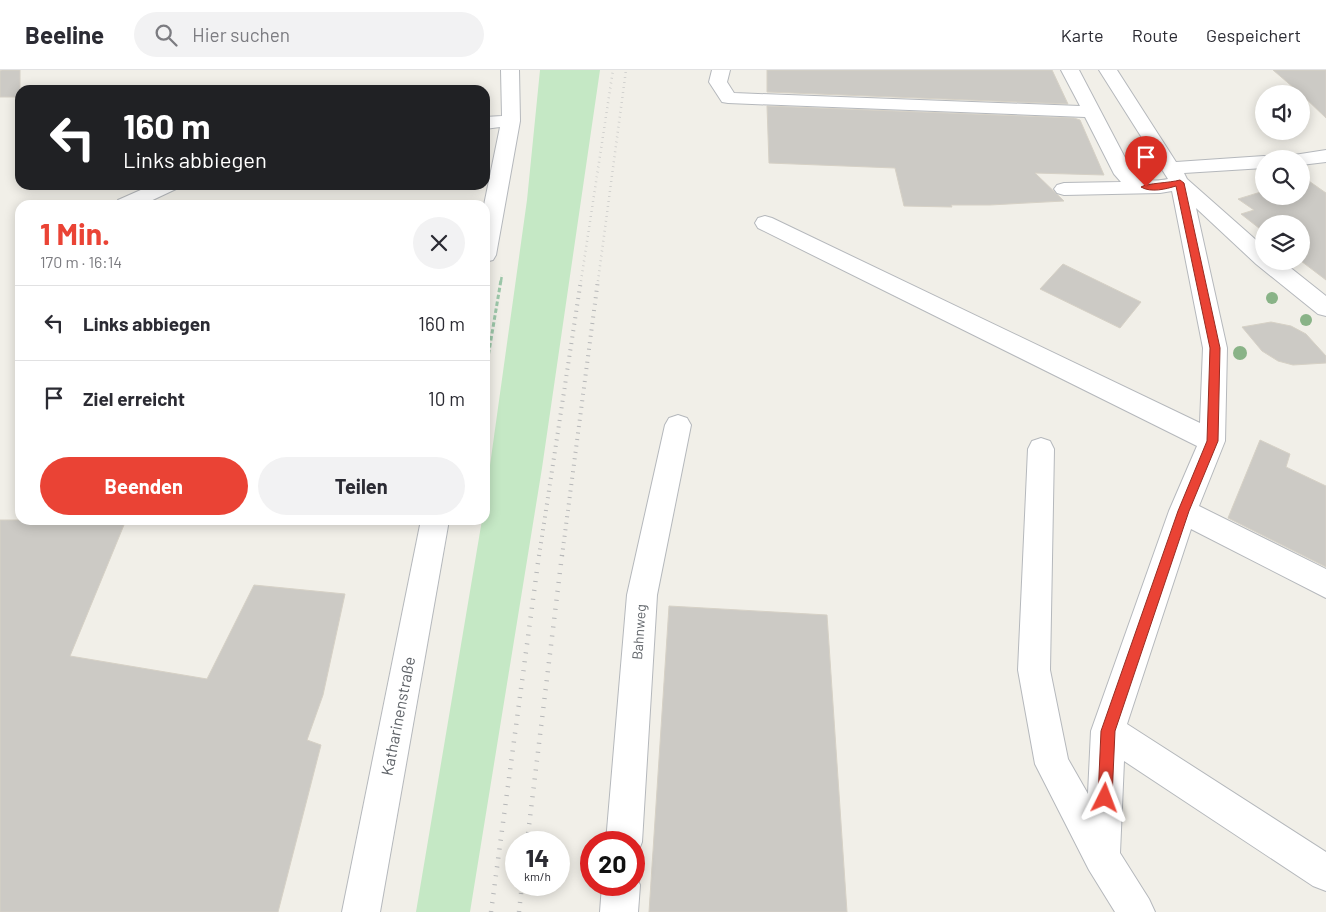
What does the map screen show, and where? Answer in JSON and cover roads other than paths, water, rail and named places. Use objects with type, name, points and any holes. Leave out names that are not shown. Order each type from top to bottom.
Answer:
[{"type":"street","points":[[490,205],[494,165],[510,121],[510,70]]},
{"type":"street","points":[[721,70],[718,82],[728,98],[1091,112]]},
{"type":"street","points":[[1070,70],[1124,174],[1134,183],[1146,187]]},
{"type":"street","points":[[1108,70],[1175,176],[1255,251]]},
{"type":"street","points":[[490,123],[510,121]]},
{"type":"street","points":[[1064,189],[1160,187],[1175,176],[1255,163]]},
{"type":"street","points":[[1102,857],[1108,731],[1184,511],[1212,441],[1215,348],[1175,176]]},
{"type":"street","points":[[136,200],[157,190]]},
{"type":"street","points":[[765,223],[1212,441]]},
{"type":"street","points":[[1278,270],[1326,308]]},
{"type":"street","name":"Bahnweg","points":[[625,831],[642,595],[678,425]]},
{"type":"street","points":[[1041,449],[1034,670],[1052,764],[1102,857],[1136,912]]},
{"type":"street","points":[[1184,511],[1326,584]]},
{"type":"street","name":"Katharinenstraße","points":[[361,912],[434,525]]},
{"type":"street","points":[[1108,731],[1326,873]]},
{"type":"street","points":[[619,912],[620,896]]},
{"type":"railway","points":[[581,281],[613,70]]},
{"type":"railway","points":[[598,281],[626,70]]},
{"type":"railway","points":[[539,556],[581,280]]},
{"type":"railway","points":[[562,556],[598,280]]},
{"type":"railway","points":[[491,912],[539,555]]},
{"type":"railway","points":[[528,831],[562,555]]},
{"type":"railway","points":[[519,912],[521,896]]}]
